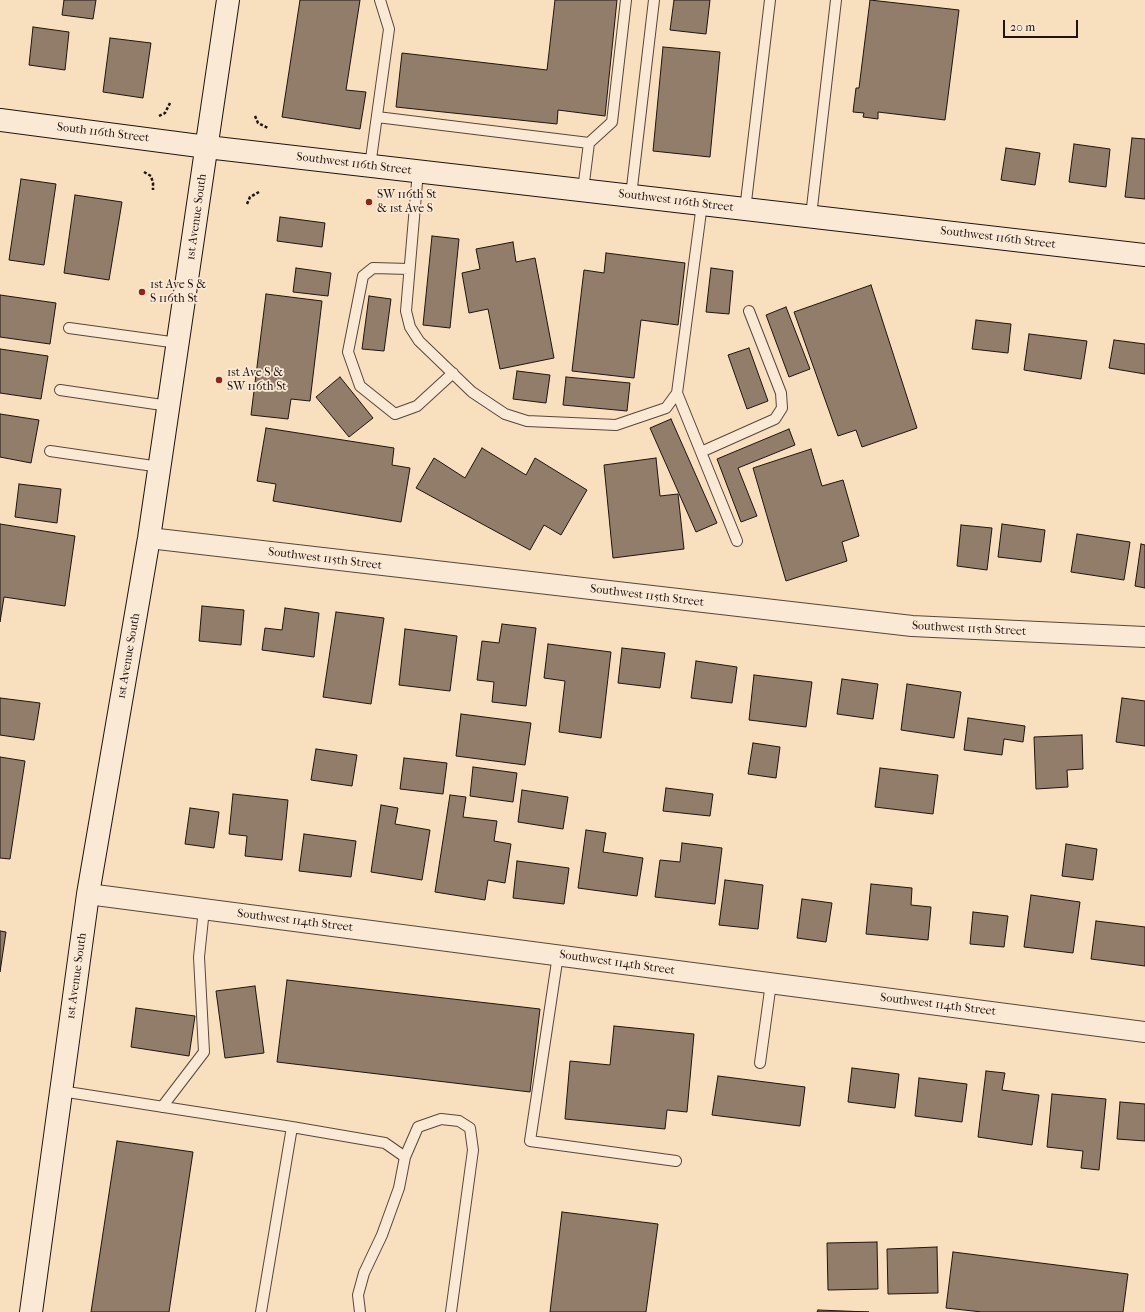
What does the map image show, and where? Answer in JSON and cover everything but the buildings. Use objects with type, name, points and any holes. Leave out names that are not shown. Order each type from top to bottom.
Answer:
[{"type":"main road","name":"1st Avenue South","points":[[31,1312],[88,894],[149,538],[228,0]]},
{"type":"main road","name":"South 116th Street","points":[[0,120],[207,147]]},
{"type":"main road","name":"Southwest 116th Street","points":[[207,147],[1145,255]]},
{"type":"street","name":"Southwest 115th Street","points":[[149,538],[912,626],[1145,637]]},
{"type":"street","name":"Southwest 114th Street","points":[[88,894],[1145,1032]]},
{"type":"lane","points":[[370,166],[389,29],[380,0]]},
{"type":"lane","points":[[583,190],[589,143],[612,122],[626,0]]},
{"type":"lane","points":[[631,196],[654,0]]},
{"type":"lane","points":[[745,210],[770,0]]},
{"type":"lane","points":[[811,216],[836,0]]},
{"type":"lane","points":[[377,117],[589,143]]},
{"type":"lane","points":[[418,171],[406,311],[410,327],[419,341],[472,392],[505,414],[527,421],[616,425],[666,408],[677,393],[702,204]]},
{"type":"lane","points":[[409,269],[373,268],[363,276],[348,352],[360,386],[395,414],[416,406],[453,373]]},
{"type":"lane","points":[[700,452],[775,418],[782,408],[781,393],[749,311]]},
{"type":"lane","points":[[69,328],[178,343]]},
{"type":"lane","points":[[60,390],[169,406]]},
{"type":"lane","points":[[677,393],[737,541]]},
{"type":"lane","points":[[50,452],[160,467]]},
{"type":"lane","points":[[162,1107],[204,1052],[199,957],[204,909]]},
{"type":"lane","points":[[558,955],[530,1141],[676,1161]]},
{"type":"lane","points":[[760,1063],[771,983]]},
{"type":"lane","points":[[61,1091],[292,1126],[385,1143],[405,1157]]},
{"type":"lane","points":[[360,1312],[358,1295],[364,1273],[382,1235],[396,1194],[405,1157],[418,1127],[441,1119],[459,1121],[470,1128],[473,1150],[451,1312]]},
{"type":"lane","points":[[261,1312],[292,1126]]},
{"type":"path","points":[[157,116],[165,113],[170,103]]},
{"type":"path","points":[[255,116],[258,123],[268,128]]},
{"type":"path","points":[[144,172],[148,173],[152,179],[152,190]]},
{"type":"path","points":[[247,204],[250,197],[258,192]]},
{"type":"place","name":"SW 116th St & 1st Ave S","points":[[369,202]]},
{"type":"place","name":"1st Ave S & S 116th St","points":[[142,292]]},
{"type":"place","name":"1st Ave S & SW 116th St","points":[[219,380]]}]
